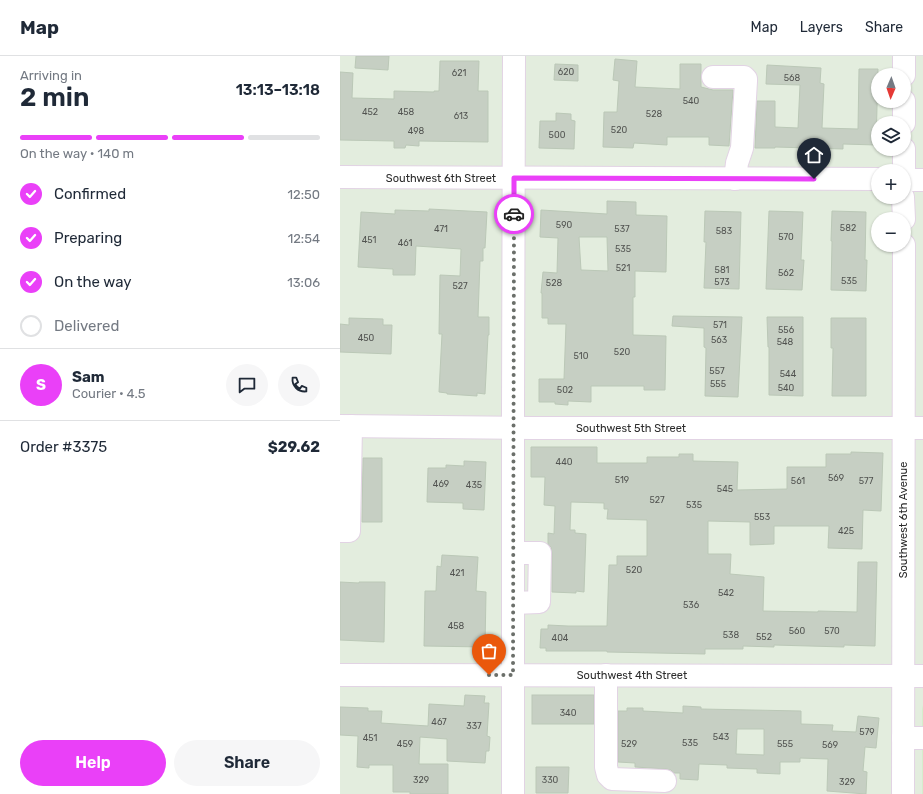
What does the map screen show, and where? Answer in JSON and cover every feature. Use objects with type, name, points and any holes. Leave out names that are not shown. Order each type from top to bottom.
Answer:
[{"type":"street","points":[[513,794],[514,56]]},
{"type":"street","points":[[904,56],[904,68]]},
{"type":"street","points":[[713,77],[744,77],[746,79],[742,148],[737,163],[735,179]]},
{"type":"street","name":"Southwest 6th Street","points":[[340,177],[871,179]]},
{"type":"street","points":[[911,180],[923,180]]},
{"type":"street","name":"Southwest 6th Avenue","points":[[903,794],[913,738],[913,428],[904,252]]},
{"type":"street","points":[[344,531],[345,426]]},
{"type":"street","name":"Southwest 5th Street","points":[[345,426],[513,428],[913,428]]},
{"type":"street","name":"Southwest 4th Street","points":[[340,675],[913,676]]},
{"type":"street","points":[[606,675],[606,767],[608,775],[612,779],[665,781]]},
{"type":"shaded area","points":[[923,705],[923,794],[922,794],[922,709]]},
{"type":"building","points":[[356,56],[389,56],[388,70],[355,68]]},
{"type":"building","points":[[615,59],[637,61],[635,87],[680,89],[680,64],[701,64],[701,87],[713,90],[733,90],[729,146],[709,145],[709,137],[667,137],[667,145],[634,143],[633,148],[603,147],[604,112],[617,112],[619,81],[613,80]]},
{"type":"building","points":[[440,61],[479,61],[478,91],[488,91],[488,142],[419,141],[419,146],[406,145],[405,148],[394,148],[394,141],[340,140],[340,72],[353,73],[352,98],[394,99],[394,91],[439,91]]},
{"type":"building","points":[[555,64],[578,65],[578,81],[554,80]]},
{"type":"building","points":[[767,65],[821,68],[820,83],[824,84],[822,128],[858,129],[859,69],[871,69],[871,108],[877,108],[877,116],[871,116],[871,145],[843,144],[843,149],[775,147],[755,148],[757,101],[775,101],[775,127],[798,128],[800,85],[766,84]]},
{"type":"building","points":[[556,113],[571,114],[571,120],[575,121],[574,149],[539,148],[540,121],[556,121]]},
{"type":"building","points":[[607,201],[636,202],[636,215],[667,216],[666,272],[635,271],[635,297],[633,297],[633,335],[666,336],[665,390],[644,390],[644,386],[591,386],[591,402],[568,401],[568,405],[555,404],[555,402],[539,402],[539,379],[564,379],[566,324],[548,324],[548,318],[542,318],[541,293],[543,272],[557,273],[558,238],[540,237],[541,210],[607,214]],"holes":[[[579,237],[607,237],[608,271],[581,270]]]},
{"type":"building","points":[[429,209],[487,212],[485,248],[483,248],[483,261],[480,261],[478,317],[489,317],[485,394],[477,393],[477,396],[439,392],[442,334],[439,334],[440,275],[460,276],[461,249],[416,246],[415,275],[393,275],[393,269],[358,267],[361,212],[395,214],[395,210],[429,211]]},
{"type":"building","points":[[705,211],[741,212],[739,289],[704,288],[706,242],[704,242]]},
{"type":"building","points":[[769,211],[803,212],[801,260],[804,260],[802,290],[766,289]]},
{"type":"building","points":[[832,211],[866,212],[866,291],[831,290]]},
{"type":"building","points":[[673,316],[742,317],[738,397],[705,396],[706,348],[704,347],[704,328],[672,326]]},
{"type":"building","points":[[767,317],[803,317],[803,396],[769,395],[769,347]]},
{"type":"building","points":[[349,318],[383,319],[383,325],[392,325],[391,354],[340,352],[340,324],[349,325]]},
{"type":"building","points":[[831,318],[866,318],[866,396],[832,396],[833,348],[831,348]]},
{"type":"building","points":[[531,447],[597,447],[597,463],[647,463],[647,457],[679,457],[679,454],[693,454],[693,461],[738,462],[737,490],[787,489],[787,467],[826,467],[826,454],[851,454],[851,452],[883,453],[881,511],[863,510],[862,549],[828,548],[829,526],[774,526],[774,544],[750,545],[750,522],[708,521],[708,554],[731,554],[730,574],[764,577],[763,611],[857,612],[858,562],[877,562],[875,646],[743,646],[743,649],[705,649],[705,654],[546,651],[546,648],[540,648],[541,629],[548,629],[548,625],[607,626],[609,565],[617,565],[617,556],[647,556],[647,520],[607,519],[608,509],[604,509],[604,503],[571,502],[570,530],[575,530],[575,533],[586,534],[584,592],[552,592],[552,553],[551,547],[548,544],[548,533],[554,534],[555,506],[544,505],[545,477],[531,477]]},
{"type":"building","points":[[363,458],[382,458],[382,522],[362,522]]},
{"type":"building","points":[[464,461],[486,462],[484,510],[463,509],[463,503],[427,502],[428,468],[446,468],[446,465],[464,466]]},
{"type":"building","points":[[442,555],[478,557],[476,591],[486,592],[485,647],[424,646],[425,591],[436,591],[437,566],[441,567]]},
{"type":"building","points":[[340,582],[385,582],[384,642],[340,640]]},
{"type":"building","points":[[465,695],[485,696],[484,703],[489,703],[487,736],[490,737],[489,751],[486,751],[485,763],[447,761],[447,739],[420,737],[419,764],[448,764],[448,794],[410,794],[410,792],[393,792],[393,765],[369,765],[369,768],[357,767],[358,736],[340,735],[340,707],[368,708],[368,711],[382,711],[381,723],[428,726],[429,704],[464,706]]},
{"type":"building","points":[[532,695],[594,695],[594,724],[532,724]]},
{"type":"building","points":[[683,706],[701,707],[701,709],[801,711],[801,724],[833,725],[832,731],[856,732],[858,716],[879,718],[876,748],[865,747],[863,771],[867,772],[866,794],[827,791],[828,759],[800,758],[800,762],[780,762],[780,774],[757,773],[757,769],[727,768],[727,765],[699,764],[698,780],[680,779],[680,773],[674,773],[671,770],[635,767],[635,763],[618,762],[618,711],[627,711],[627,708],[643,708],[643,711],[683,713]],"holes":[[[737,729],[764,729],[764,755],[736,754]]]},
{"type":"building","points":[[536,767],[569,767],[568,793],[536,793]]},
{"type":"way so far","points":[[489,675],[513,675],[514,214]]},
{"type":"route","points":[[514,214],[514,178],[814,179]]}]
